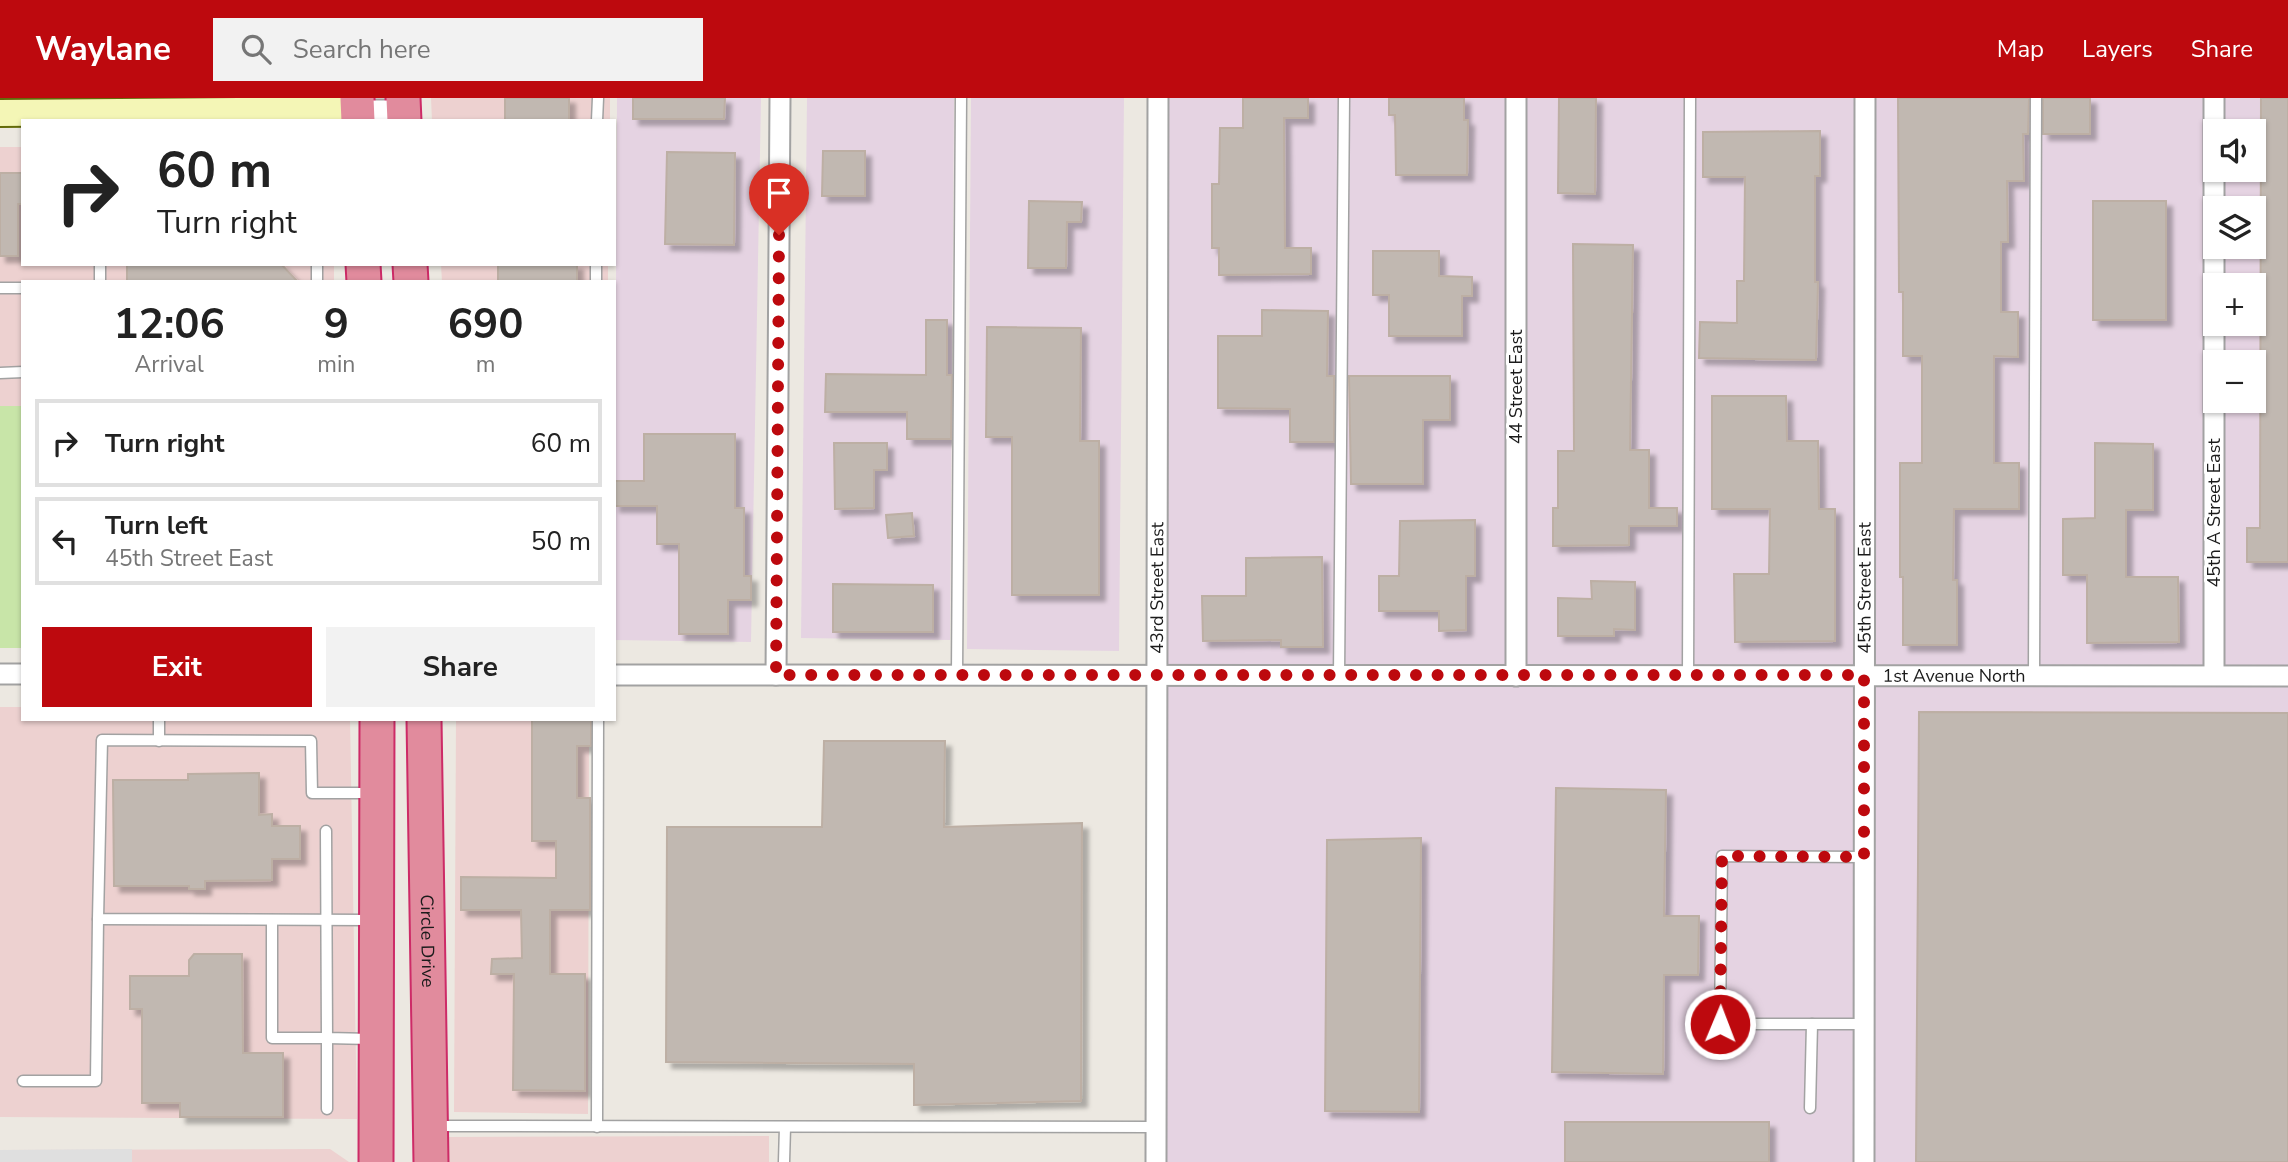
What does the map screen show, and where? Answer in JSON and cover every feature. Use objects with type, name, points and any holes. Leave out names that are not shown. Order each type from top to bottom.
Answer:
[{"type":"highway","points":[[376,1162],[377,721]]},
{"type":"highway","name":"Circle Drive","points":[[424,721],[431,1162]]},
{"type":"street","points":[[776,675],[780,98]]},
{"type":"street","name":"43rd Street East","points":[[1156,1162],[1158,98]]},
{"type":"street","name":"44 Street East","points":[[1516,98],[1516,676]]},
{"type":"street","name":"45th Street East","points":[[1864,1162],[1865,98]]},
{"type":"street","name":"45th A Street East","points":[[2214,98],[2214,675]]},
{"type":"street","points":[[0,113],[98,116],[166,105],[259,116],[403,109]]},
{"type":"street","points":[[0,674],[21,674]]},
{"type":"street","name":"1st Avenue North","points":[[616,675],[2288,676]]},
{"type":"lane","points":[[597,119],[598,98]]},
{"type":"lane","points":[[957,674],[961,98]]},
{"type":"lane","points":[[1339,676],[1344,98]]},
{"type":"lane","points":[[1688,676],[1690,98]]},
{"type":"lane","points":[[2034,675],[2036,98]]},
{"type":"lane","points":[[0,288],[21,288]]},
{"type":"lane","points":[[0,373],[21,372]]},
{"type":"lane","points":[[159,721],[159,741]]},
{"type":"lane","points":[[597,1126],[598,721]]},
{"type":"lane","points":[[23,1081],[96,1081],[102,740],[311,741],[312,793],[378,793]]},
{"type":"lane","points":[[326,831],[327,1109]]},
{"type":"lane","points":[[1864,857],[1722,856],[1720,1024],[1864,1024]]},
{"type":"lane","points":[[97,919],[378,920]]},
{"type":"lane","points":[[272,920],[272,1038],[377,1039]]},
{"type":"lane","points":[[1810,1108],[1812,1024]]},
{"type":"lane","points":[[431,1126],[1156,1127]]},
{"type":"lane","points":[[784,1162],[785,1127]]},
{"type":"shaded area","points":[[431,98],[610,98],[610,119],[432,119]]},
{"type":"shaded area","points":[[617,98],[761,98],[751,642],[616,640]]},
{"type":"shaded area","points":[[807,98],[954,98],[950,640],[801,638]]},
{"type":"shaded area","points":[[971,98],[1124,98],[1119,651],[967,649]]},
{"type":"shaded area","points":[[1158,98],[2288,98],[2288,1162],[1156,1162]]},
{"type":"shaded area","points":[[0,147],[21,147],[21,266],[334,266],[334,280],[21,280],[21,406],[0,406]]},
{"type":"shaded area","points":[[441,266],[608,266],[608,280],[442,280]]},
{"type":"shaded area","points":[[0,707],[21,707],[21,721],[350,721],[357,1119],[0,1117]]},
{"type":"shaded area","points":[[456,721],[589,721],[588,1114],[454,1112]]},
{"type":"shaded area","points":[[769,1136],[769,1162],[447,1162],[447,1137]]},
{"type":"shaded area","points":[[132,1149],[132,1162],[0,1162],[0,1150]]},
{"type":"shaded area","points":[[330,1149],[349,1162],[0,1162],[0,1150]]},
{"type":"green space","points":[[0,406],[21,406],[21,648],[0,648]]},
{"type":"building","points":[[505,98],[569,98],[569,119],[505,119]]},
{"type":"building","points":[[633,98],[725,98],[724,119],[633,119]]},
{"type":"building","points":[[1243,98],[1308,98],[1308,118],[1284,118],[1285,248],[1311,248],[1311,274],[1219,275],[1219,248],[1212,248],[1212,184],[1219,184],[1220,128],[1243,128]]},
{"type":"building","points":[[1389,98],[1464,98],[1464,120],[1468,120],[1467,175],[1396,175],[1395,115],[1389,115]]},
{"type":"building","points":[[1559,98],[1596,98],[1595,194],[1558,193]]},
{"type":"building","points":[[1898,98],[2029,98],[2028,134],[2023,134],[2024,181],[2007,181],[2008,242],[2001,242],[2001,312],[2018,312],[2018,357],[1994,356],[1994,463],[2019,463],[2019,509],[1954,509],[1953,580],[1957,580],[1957,645],[1903,645],[1900,463],[1922,463],[1922,356],[1903,356],[1903,292],[1899,292]]},
{"type":"building","points":[[2043,98],[2090,98],[2090,134],[2043,134]]},
{"type":"building","points":[[2261,98],[2288,98],[2288,562],[2247,562],[2247,528],[2260,528],[2260,413],[2266,413],[2266,350],[2260,350],[2260,336],[2266,336],[2266,273],[2261,273],[2261,259],[2266,259],[2266,196],[2261,196],[2261,182],[2266,182],[2266,119],[2261,119]]},
{"type":"building","points":[[1820,131],[1820,176],[1815,176],[1815,282],[1818,282],[1816,360],[1699,358],[1700,322],[1737,323],[1737,281],[1744,281],[1745,177],[1703,177],[1703,132]]},
{"type":"building","points":[[823,151],[865,151],[865,196],[822,196]]},
{"type":"building","points":[[667,152],[735,153],[734,245],[665,244]]},
{"type":"building","points":[[0,173],[21,173],[18,256],[0,256]]},
{"type":"building","points":[[1029,201],[1082,202],[1081,222],[1067,222],[1066,268],[1028,268]]},
{"type":"building","points":[[2093,201],[2166,201],[2166,320],[2093,320]]},
{"type":"building","points":[[1573,244],[1633,245],[1630,450],[1649,450],[1649,508],[1677,508],[1677,526],[1629,526],[1629,545],[1553,546],[1553,508],[1558,508],[1558,451],[1574,451]]},
{"type":"building","points":[[1373,251],[1439,251],[1439,276],[1472,277],[1472,296],[1462,296],[1462,336],[1389,336],[1389,295],[1373,295]]},
{"type":"building","points":[[127,266],[283,266],[296,280],[127,280]]},
{"type":"building","points":[[498,266],[577,266],[577,280],[498,280]]},
{"type":"building","points":[[1262,310],[1328,311],[1327,376],[1334,376],[1334,442],[1290,442],[1290,409],[1218,408],[1218,336],[1262,336]]},
{"type":"building","points":[[926,320],[947,320],[947,375],[952,375],[951,439],[907,439],[907,412],[825,412],[826,374],[926,375]]},
{"type":"building","points":[[987,327],[1081,328],[1080,441],[1099,441],[1099,595],[1012,595],[1012,437],[986,437]]},
{"type":"building","points":[[1349,376],[1450,376],[1450,420],[1423,420],[1423,484],[1351,484]]},
{"type":"building","points":[[1712,396],[1786,396],[1787,441],[1818,441],[1819,509],[1835,509],[1835,641],[1735,642],[1734,574],[1769,574],[1770,509],[1712,509]]},
{"type":"building","points":[[644,434],[735,434],[735,508],[744,508],[744,576],[751,576],[751,600],[728,600],[728,634],[679,634],[679,544],[657,544],[657,506],[616,506],[616,481],[644,481]]},
{"type":"building","points":[[834,443],[887,443],[887,470],[874,470],[874,508],[835,509]]},
{"type":"building","points":[[2095,443],[2153,444],[2153,510],[2126,510],[2126,577],[2178,577],[2179,642],[2087,643],[2087,575],[2063,575],[2063,519],[2095,518]]},
{"type":"building","points":[[912,513],[914,536],[888,538],[886,515]]},
{"type":"building","points":[[1475,520],[1475,576],[1466,576],[1466,630],[1439,631],[1439,611],[1379,611],[1379,576],[1399,576],[1400,521]]},
{"type":"building","points":[[1322,557],[1323,647],[1281,647],[1281,640],[1203,641],[1202,596],[1246,596],[1246,558]]},
{"type":"building","points":[[1591,581],[1635,582],[1635,630],[1614,629],[1614,636],[1558,636],[1558,598],[1592,599]]},
{"type":"building","points":[[833,584],[933,585],[933,632],[833,632]]},
{"type":"building","points":[[1919,712],[2288,713],[2288,1162],[1916,1162]]},
{"type":"building","points":[[532,721],[591,721],[591,746],[577,746],[577,798],[590,798],[590,910],[550,910],[550,974],[585,974],[585,1091],[513,1090],[514,974],[491,974],[492,959],[522,958],[521,910],[461,910],[461,877],[556,878],[556,841],[532,841]]},
{"type":"building","points":[[824,741],[945,741],[944,827],[1082,823],[1081,1101],[914,1105],[914,1064],[666,1062],[667,827],[822,827]]},
{"type":"building","points":[[259,773],[259,815],[272,814],[272,826],[300,826],[300,859],[272,859],[272,880],[205,881],[205,889],[189,889],[189,886],[114,886],[113,780],[188,780],[188,774]]},
{"type":"building","points":[[1556,788],[1666,790],[1664,916],[1699,916],[1698,975],[1664,975],[1663,1074],[1552,1072]]},
{"type":"building","points":[[1421,838],[1419,1112],[1325,1111],[1327,840]]},
{"type":"building","points":[[194,954],[242,954],[243,1053],[283,1053],[283,1117],[180,1117],[180,1103],[142,1103],[142,1009],[130,1009],[130,976],[189,976],[189,960]]},
{"type":"building","points":[[1565,1122],[1769,1122],[1769,1162],[1565,1162]]},
{"type":"route","points":[[779,235],[776,675],[1864,675],[1864,857],[1722,856],[1720,1024]]}]
